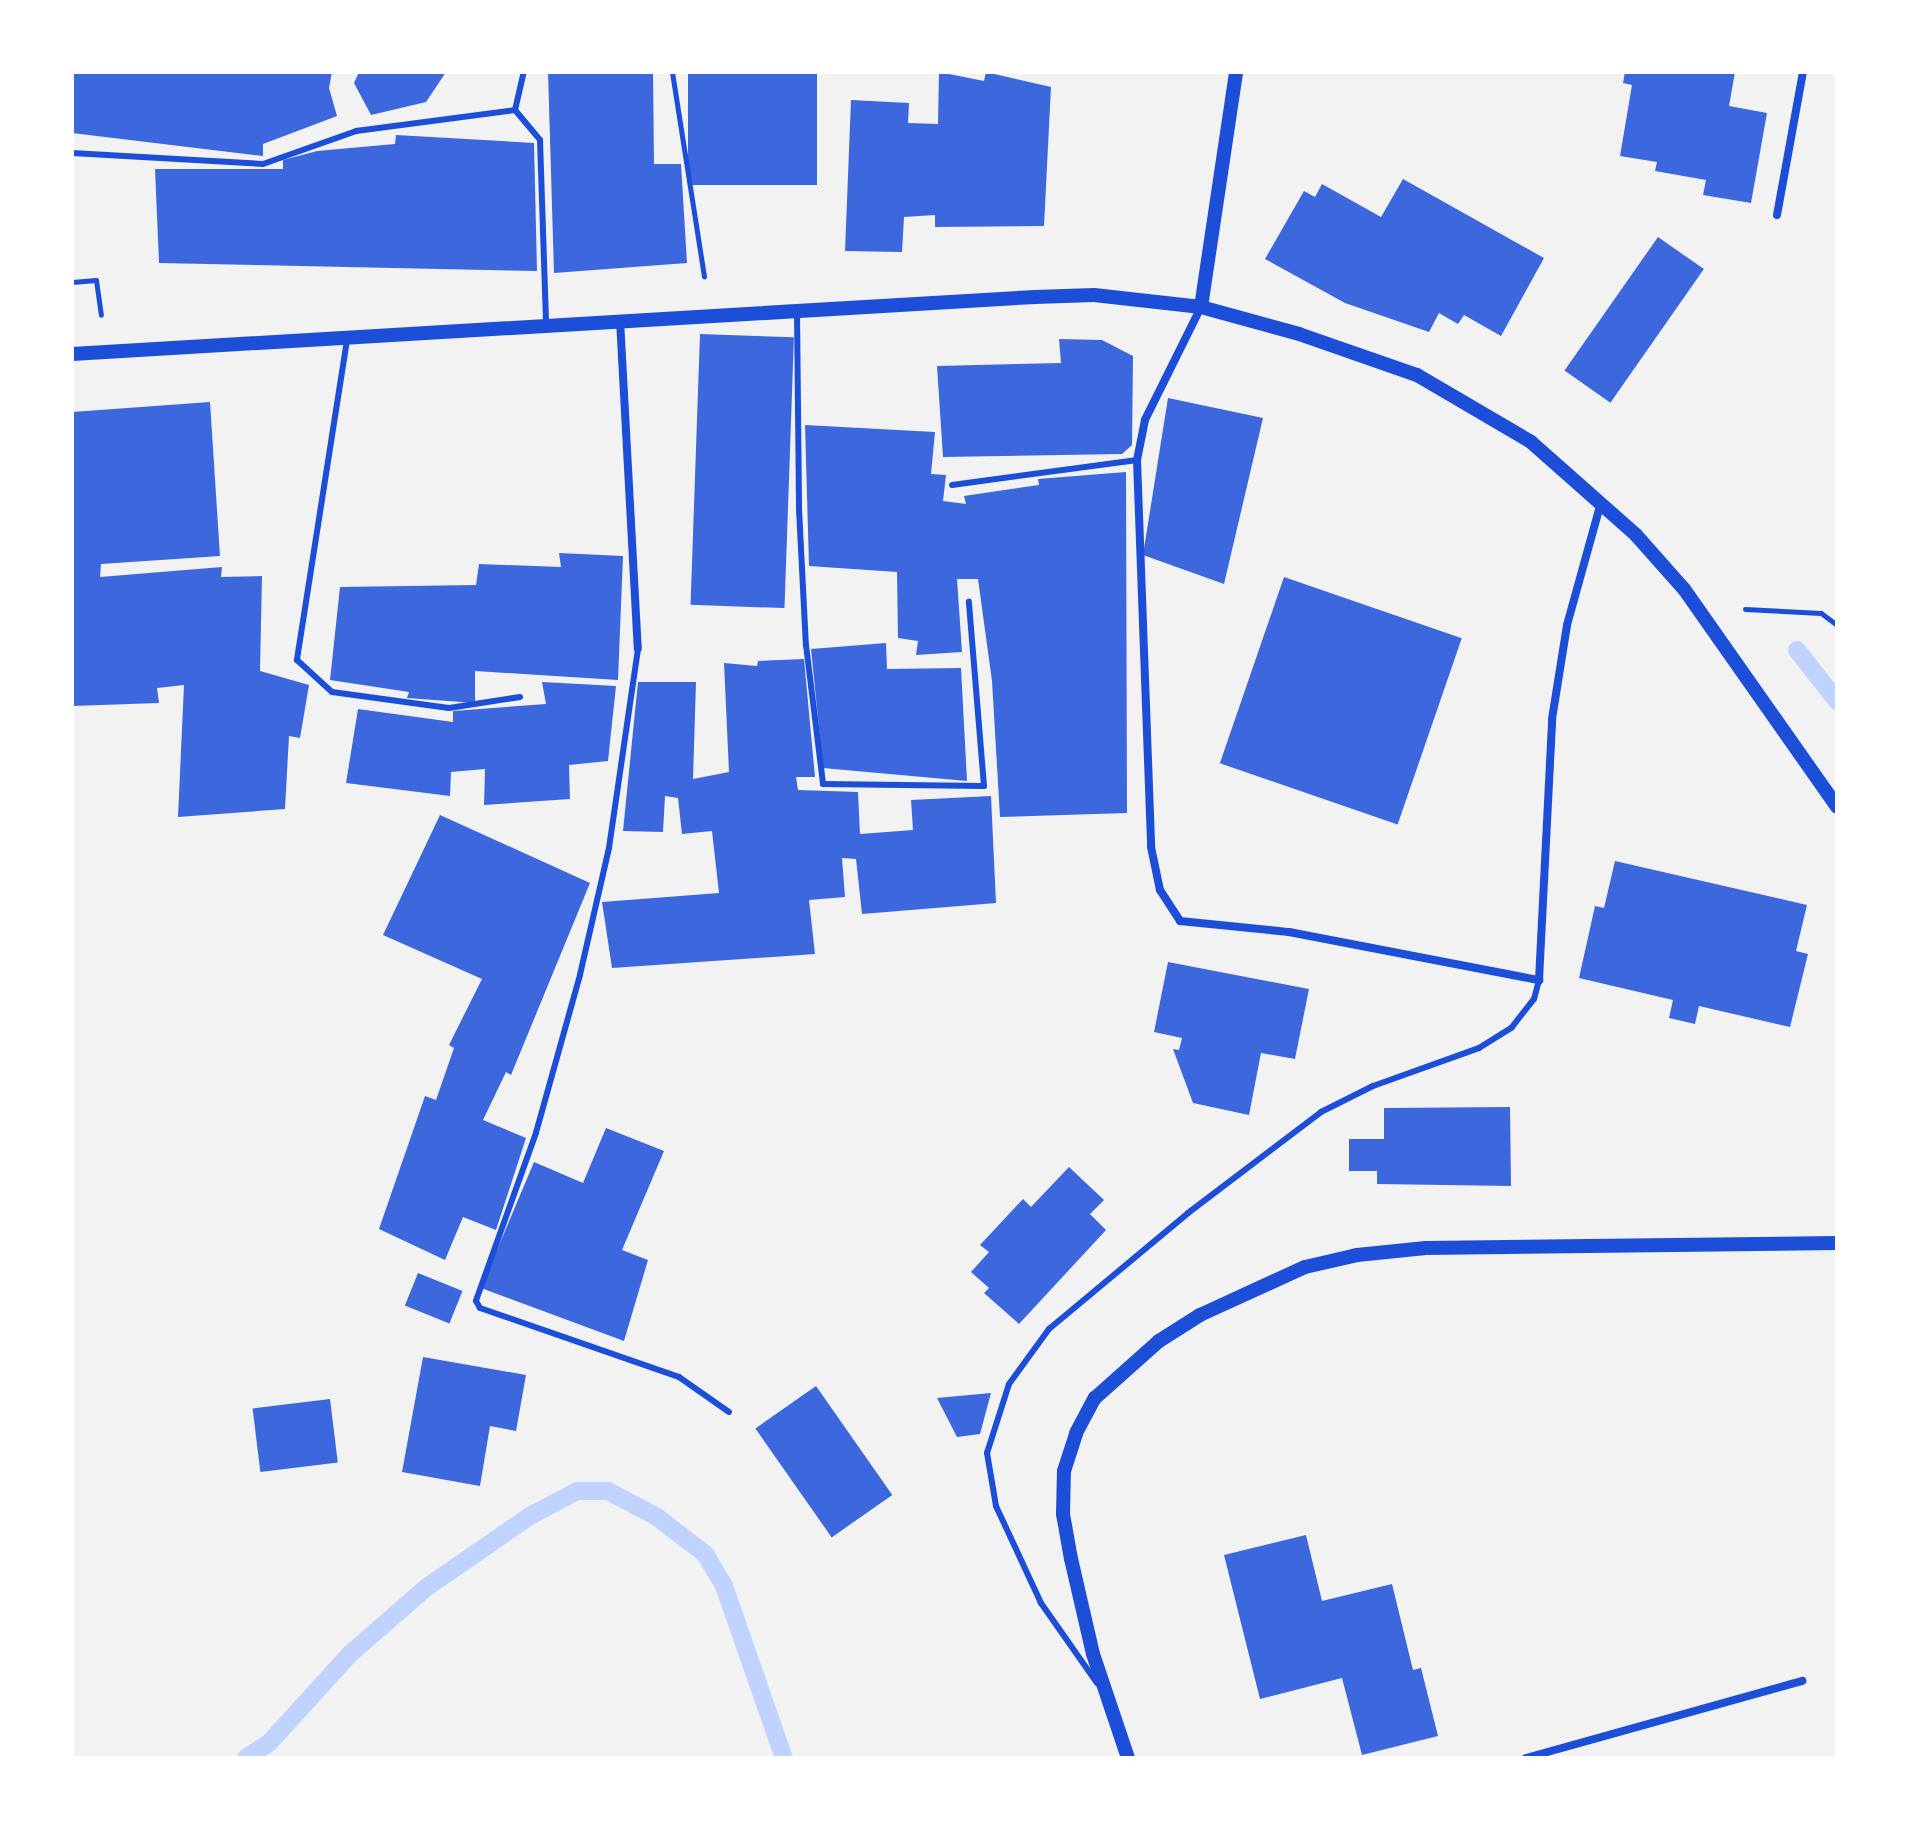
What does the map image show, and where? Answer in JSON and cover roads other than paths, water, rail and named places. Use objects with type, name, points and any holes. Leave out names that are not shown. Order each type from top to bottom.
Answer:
[{"type":"street","points":[[1236,72],[1201,307],[1145,420],[1137,460],[1151,847],[1169,908],[1180,921],[1289,932],[1539,980],[1552,719],[1567,625],[1601,502]]},
{"type":"street","points":[[1777,215],[1803,72]]},
{"type":"street","points":[[72,354],[710,314],[1094,295],[1201,307],[1299,334],[1417,375],[1531,442],[1601,502],[1696,606],[1837,807]]},
{"type":"street","points":[[620,320],[638,649]]},
{"type":"street","points":[[1128,1758],[1107,1697],[1071,1559],[1063,1514],[1064,1471],[1076,1433],[1095,1398],[1131,1361],[1200,1315],[1305,1267],[1371,1254],[1442,1248],[1837,1243]]},
{"type":"street","points":[[1526,1758],[1802,1681]]},
{"type":"lane","points":[[515,110],[524,72]]},
{"type":"lane","points":[[72,153],[263,164],[356,131],[515,110]]},
{"type":"lane","points":[[515,110],[540,140],[546,324]]},
{"type":"lane","points":[[797,309],[799,509],[806,645],[823,784],[984,786],[969,602]]},
{"type":"lane","points":[[348,336],[297,660],[332,692],[449,708],[520,697]]},
{"type":"lane","points":[[952,485],[1137,460]]},
{"type":"lane","points":[[638,649],[609,848],[580,975],[536,1133],[476,1291],[480,1308],[679,1377],[729,1412]]},
{"type":"lane","points":[[1107,1697],[1041,1603],[996,1506],[987,1453],[1009,1384],[1049,1329],[1321,1112],[1373,1086],[1479,1048],[1512,1027],[1534,999],[1539,980]]},
{"type":"waterway","points":[[1797,650],[1837,701]]},
{"type":"waterway","points":[[246,1758],[269,1743],[350,1654],[427,1587],[530,1516],[577,1491],[608,1491],[657,1517],[705,1554],[724,1586],[784,1758]]}]
